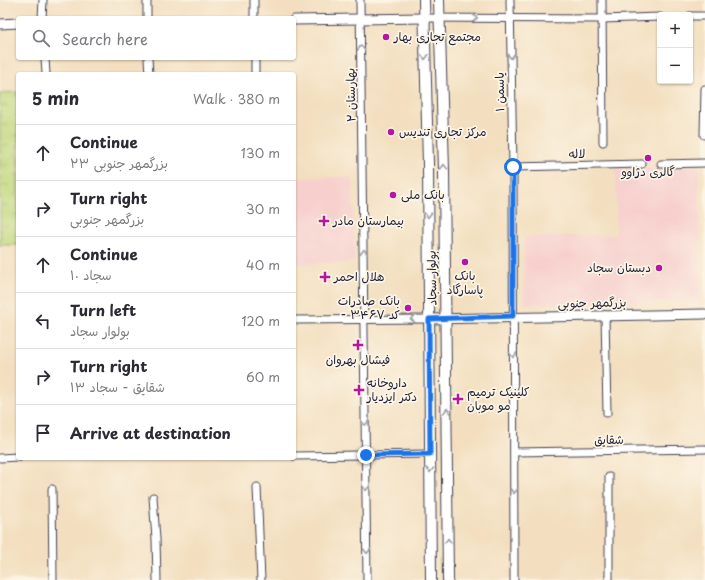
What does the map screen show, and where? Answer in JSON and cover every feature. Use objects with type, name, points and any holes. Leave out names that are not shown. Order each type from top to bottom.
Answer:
[{"type":"main road","name":"بولوار سجاد","points":[[424,0],[428,164],[430,580]]},
{"type":"main road","name":"بولوار سجاد","points":[[439,0],[444,170],[448,580]]},
{"type":"street","points":[[42,16],[43,0]]},
{"type":"street","points":[[147,0],[147,16]]},
{"type":"street","points":[[254,0],[254,16]]},
{"type":"street","name":"بهارستان ۲","points":[[360,0],[367,580]]},
{"type":"street","name":"یاسمن ۱","points":[[510,0],[513,167],[514,580]]},
{"type":"street","points":[[602,0],[603,142]]},
{"type":"street","points":[[693,16],[705,16]]},
{"type":"street","points":[[296,20],[424,18],[602,19],[657,17]]},
{"type":"street","points":[[0,24],[16,23]]},
{"type":"street","points":[[45,60],[46,72]]},
{"type":"street","points":[[148,60],[149,72]]},
{"type":"street","points":[[255,60],[255,72]]},
{"type":"street","points":[[704,135],[705,89]]},
{"type":"street","points":[[661,164],[705,163],[705,171]]},
{"type":"street","name":"لاله","points":[[513,167],[642,164]]},
{"type":"street","name":"بزرگمهر جنوبی","points":[[429,319],[513,316],[705,314]]},
{"type":"street","points":[[605,315],[607,413]]},
{"type":"street","points":[[296,320],[429,319]]},
{"type":"street","name":"شقایق","points":[[514,452],[705,449]]},
{"type":"street","points":[[296,456],[430,454]]},
{"type":"street","points":[[0,458],[16,457]]},
{"type":"street","points":[[609,477],[609,580]]},
{"type":"street","points":[[257,487],[261,580]]},
{"type":"street","points":[[52,489],[53,580]]},
{"type":"street","points":[[153,497],[157,580]]},
{"type":"shaded area","points":[[699,167],[701,301],[524,304],[524,237],[616,235],[616,168]]},
{"type":"shaded area","name":"بیمارستان مادر","points":[[349,177],[353,180],[354,262],[296,264],[296,178]]},
{"type":"green space","points":[[16,92],[16,245],[0,245],[0,93]]},
{"type":"place","name":"مجتمع تجاری بهار","points":[[386,37]]},
{"type":"place","name":"مرکز تجاری تندیس","points":[[391,132]]},
{"type":"place","name":"گالری دژاوو","points":[[648,158]]},
{"type":"place","name":"بانک ملی","points":[[393,195]]},
{"type":"place","name":"بیمارستان مادر","points":[[324,221]]},
{"type":"place","name":"بانک پاسارگاد","points":[[465,262]]},
{"type":"place","name":"دبستان سجاد","points":[[659,268]]},
{"type":"place","name":"هلال احمر","points":[[325,277]]},
{"type":"place","name":"بانک صادرات - کد ۳۴۶۷","points":[[408,308]]},
{"type":"place","name":"فیشال بهروان","points":[[358,345]]},
{"type":"place","name":"داروخانه دکتر ایزدیار","points":[[359,390]]},
{"type":"place","name":"کلینیک ترمیم مو موبان","points":[[458,399]]},
{"type":"route","points":[[366,455],[430,454],[429,319],[513,316],[513,167]]}]
